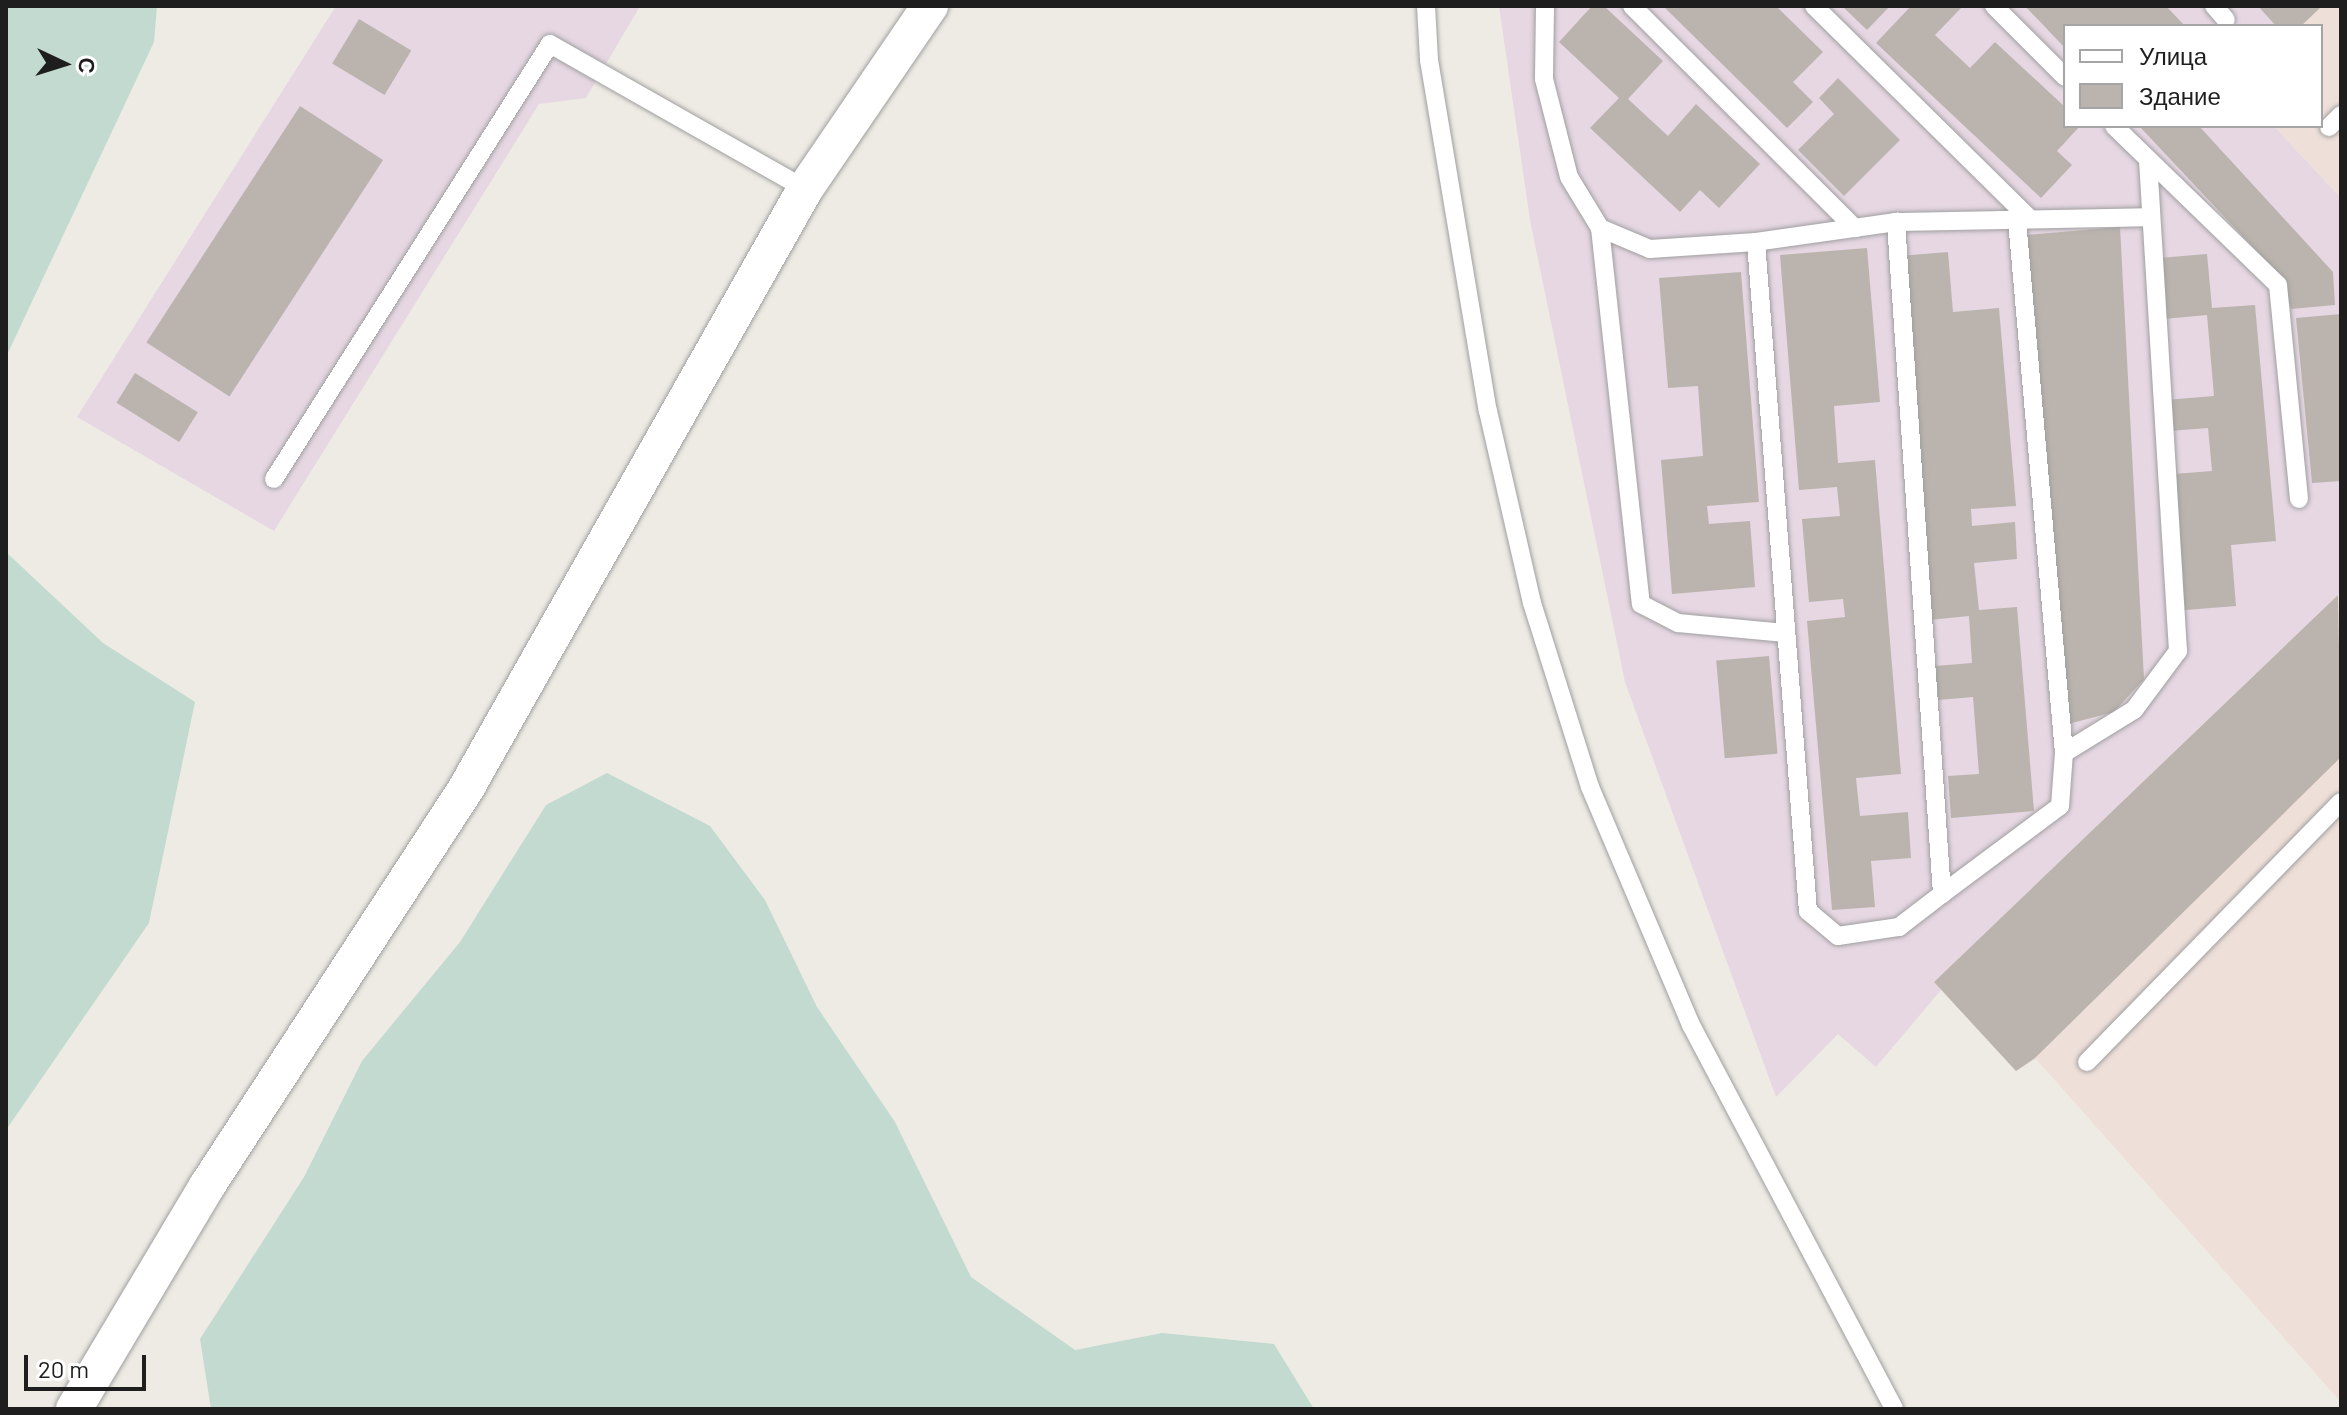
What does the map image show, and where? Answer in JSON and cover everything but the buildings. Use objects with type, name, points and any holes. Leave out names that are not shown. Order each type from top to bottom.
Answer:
[{"type":"street","points":[[74,1409],[207,1186],[468,785],[805,189],[930,6]]},
{"type":"lane","points":[[1426,6],[1429,60],[1488,411],[1532,603],[1590,787],[1691,1025],[1894,1409]]},
{"type":"lane","points":[[1545,6],[1544,79],[1569,177],[1600,228],[1641,604],[1678,623],[1786,633]]},
{"type":"lane","points":[[1632,6],[1855,228]]},
{"type":"lane","points":[[1756,242],[1808,911],[1838,936],[1899,927],[2060,806],[2064,753],[2023,219],[1814,6]]},
{"type":"lane","points":[[1994,6],[2063,75]]},
{"type":"lane","points":[[274,479],[550,44],[805,189]]},
{"type":"lane","points":[[2116,128],[2278,285],[2299,499]]},
{"type":"lane","points":[[2064,753],[2134,710],[2178,651],[2148,160]]},
{"type":"lane","points":[[1600,228],[1650,249],[1756,242],[1896,222],[2151,217]]},
{"type":"lane","points":[[1896,222],[1942,894]]},
{"type":"lane","points":[[2087,1062],[2341,802]]},
{"type":"shaded area","points":[[336,6],[640,6],[586,98],[539,104],[274,531],[77,417]]},
{"type":"shaded area","points":[[1499,6],[2323,6],[2304,24],[2063,24],[2063,128],[2276,128],[2341,198],[2341,592],[1934,982],[1941,990],[1876,1067],[1838,1034],[1776,1097],[1625,682],[1530,220]]},
{"type":"shaded area","points":[[2322,6],[2341,6],[2341,198],[2276,128],[2323,128],[2323,24],[2303,24]]},
{"type":"shaded area","points":[[2341,592],[2341,1402],[2036,1059],[2016,1071],[1934,982]]},
{"type":"green space","points":[[6,6],[157,6],[154,42],[6,357]]},
{"type":"green space","points":[[6,552],[103,643],[195,702],[149,923],[6,1130]]},
{"type":"green space","points":[[607,773],[710,826],[765,900],[817,1007],[895,1122],[971,1277],[1075,1350],[1162,1333],[1274,1344],[1314,1409],[211,1409],[200,1339],[304,1177],[362,1061],[460,942],[546,805]]}]
